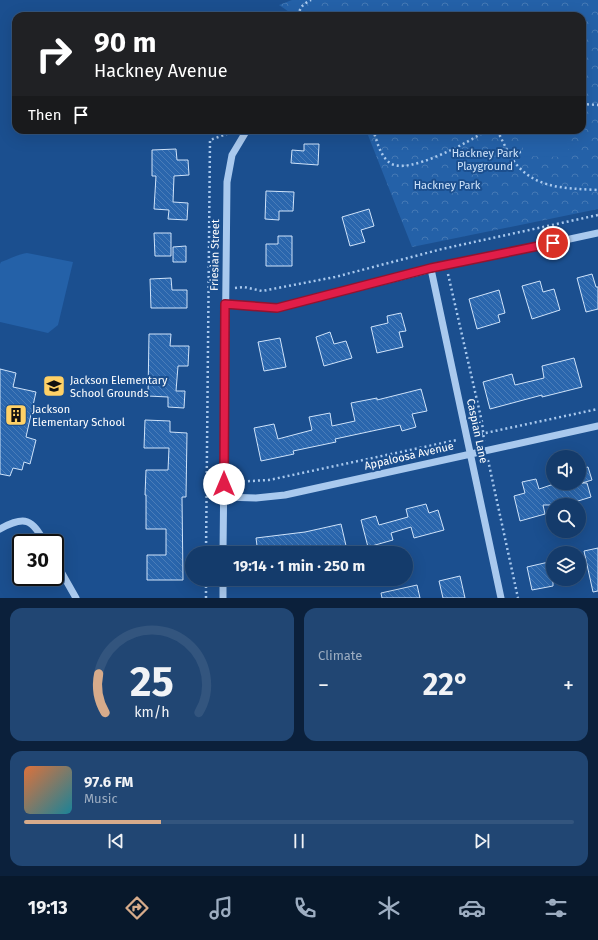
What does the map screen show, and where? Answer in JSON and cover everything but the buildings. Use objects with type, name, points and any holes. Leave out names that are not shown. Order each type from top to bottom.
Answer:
[{"type":"street","name":"Friesian Street","points":[[223,546],[227,182],[232,156],[245,134]]},
{"type":"street","points":[[225,304],[277,308],[431,268],[598,233]]},
{"type":"street","name":"Caspian Lane","points":[[431,268],[500,598]]},
{"type":"street","name":"Appaloosa Avenue","points":[[224,497],[263,497],[285,495],[598,426]]},
{"type":"street","points":[[0,529],[13,522],[30,522],[40,534]]},
{"type":"street","points":[[64,577],[76,598]]},
{"type":"street","points":[[223,586],[223,598]]},
{"type":"path","points":[[299,12],[301,6],[311,0]]},
{"type":"path","points":[[586,104],[598,105]]},
{"type":"path","points":[[206,546],[210,140],[227,134]]},
{"type":"path","points":[[374,134],[382,155],[390,164],[401,167],[416,164],[432,158],[470,141],[481,134]]},
{"type":"path","points":[[500,134],[516,165],[527,175],[545,184],[560,188],[598,190]]},
{"type":"path","points":[[509,154],[522,152]]},
{"type":"path","points":[[208,290],[244,287],[262,291],[335,277],[442,249],[598,215]]},
{"type":"path","points":[[442,249],[482,422],[482,434],[487,450],[518,598]]},
{"type":"path","points":[[207,488],[239,481],[269,480],[598,409]]},
{"type":"path","points":[[206,586],[206,598]]},
{"type":"green space","name":"Hackney Park","points":[[292,0],[598,0],[598,209],[412,247],[368,134],[586,134],[586,12],[289,12],[279,5]]},
{"type":"green space","points":[[523,134],[568,134],[568,157],[523,156]]},
{"type":"green space","points":[[27,253],[73,262],[58,325],[48,333],[0,322],[0,264],[1,262],[17,255]]},
{"type":"place","name":"Jackson Elementary School Grounds","points":[[54,386]]},
{"type":"place","name":"Jackson Elementary School","points":[[16,415]]},
{"type":"route","points":[[224,484],[225,304],[277,308],[431,268],[553,243]]},
{"type":"park label","name":"Hackney Park Playground","points":[[485,159]]}]
